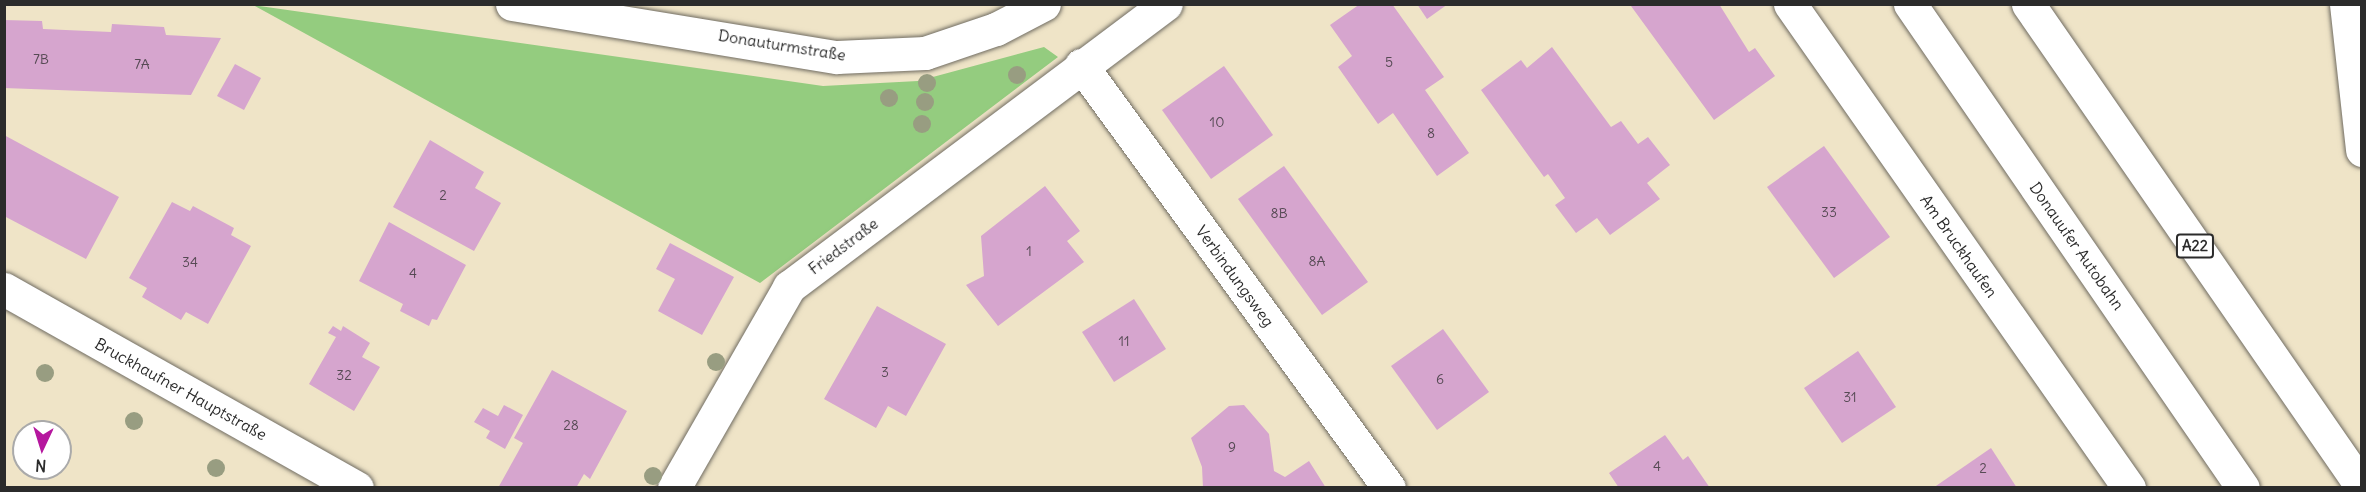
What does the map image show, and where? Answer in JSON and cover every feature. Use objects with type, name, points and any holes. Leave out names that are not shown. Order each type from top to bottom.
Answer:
[{"type":"main road","name":"Donauturmstraße","points":[[512,4],[837,57],[925,53],[1005,26],[1044,4]]},
{"type":"main road","points":[[1081,65],[1166,4]]},
{"type":"main road","name":"Am Bruckhaufen","points":[[1790,4],[2129,488]]},
{"type":"main road","points":[[1891,4],[1970,92]]},
{"type":"main road","name":"Donauufer Autobahn","points":[[1910,4],[2243,488]]},
{"type":"main road","name":"A22","points":[[2028,4],[2361,487]]},
{"type":"main road","points":[[2346,4],[2361,150]]},
{"type":"main road","name":"Friedstraße","points":[[674,488],[789,286],[1081,65]]},
{"type":"main road","name":"Verbindungsweg","points":[[1081,65],[1389,488]]},
{"type":"main road","name":"Bruckhaufner Hauptstraße","points":[[4,289],[357,488]]},
{"type":"green space","points":[[253,5],[823,86],[918,81],[1044,47],[1058,57],[760,283]]},
{"type":"building","points":[[1360,4],[1392,4],[1444,77],[1425,90],[1469,153],[1437,176],[1393,113],[1378,124],[1338,67],[1352,56],[1330,25]]},
{"type":"building","points":[[1417,4],[1448,4],[1427,19]]},
{"type":"building","points":[[1719,4],[1749,52],[1755,48],[1775,76],[1714,120],[1631,6]]},
{"type":"building","points":[[4,20],[42,21],[43,29],[111,32],[112,24],[164,27],[166,35],[221,38],[191,95],[4,88]]},
{"type":"building","points":[[1552,47],[1611,127],[1621,121],[1638,144],[1648,137],[1670,165],[1647,183],[1660,199],[1610,235],[1597,218],[1576,233],[1555,205],[1565,198],[1548,174],[1544,177],[1481,90],[1521,60],[1527,68]]},
{"type":"building","points":[[235,64],[261,78],[244,110],[217,96]]},
{"type":"building","points":[[1224,66],[1273,135],[1211,179],[1162,110]]},
{"type":"building","points":[[4,135],[119,197],[86,259],[4,216]]},
{"type":"building","points":[[430,140],[484,172],[475,188],[501,203],[474,251],[393,207]]},
{"type":"building","points":[[1824,146],[1890,237],[1834,278],[1767,187]]},
{"type":"building","points":[[1284,166],[1368,282],[1322,315],[1238,199]]},
{"type":"building","points":[[1045,186],[1080,231],[1067,241],[1084,262],[998,326],[966,285],[984,276],[981,236]]},
{"type":"building","points":[[172,202],[190,211],[193,206],[234,228],[231,235],[251,246],[208,324],[186,312],[181,320],[142,297],[147,288],[129,278]]},
{"type":"building","points":[[389,222],[466,265],[437,320],[432,319],[429,326],[400,311],[403,304],[359,281]]},
{"type":"building","points":[[670,243],[734,277],[702,335],[658,311],[675,279],[656,269]]},
{"type":"building","points":[[1134,299],[1166,349],[1114,382],[1082,332]]},
{"type":"building","points":[[877,306],[946,344],[906,416],[888,406],[876,428],[824,399]]},
{"type":"building","points":[[333,326],[341,331],[343,326],[370,343],[362,357],[380,367],[354,411],[309,384],[336,337],[328,333]]},
{"type":"building","points":[[1443,329],[1489,392],[1437,430],[1391,366]]},
{"type":"building","points":[[1858,351],[1896,407],[1842,443],[1804,388]]},
{"type":"building","points":[[552,370],[627,411],[590,479],[584,474],[576,488],[498,488],[523,443],[514,438]]},
{"type":"building","points":[[504,405],[523,415],[505,449],[486,438],[490,431],[474,422],[483,408],[498,416]]},
{"type":"building","points":[[1244,405],[1269,434],[1274,471],[1285,477],[1309,461],[1326,488],[1203,488],[1202,467],[1191,438],[1229,406]]},
{"type":"building","points":[[1665,435],[1683,460],[1688,456],[1710,488],[1619,488],[1609,473]]},
{"type":"building","points":[[1991,448],[2017,488],[1933,488]]}]
